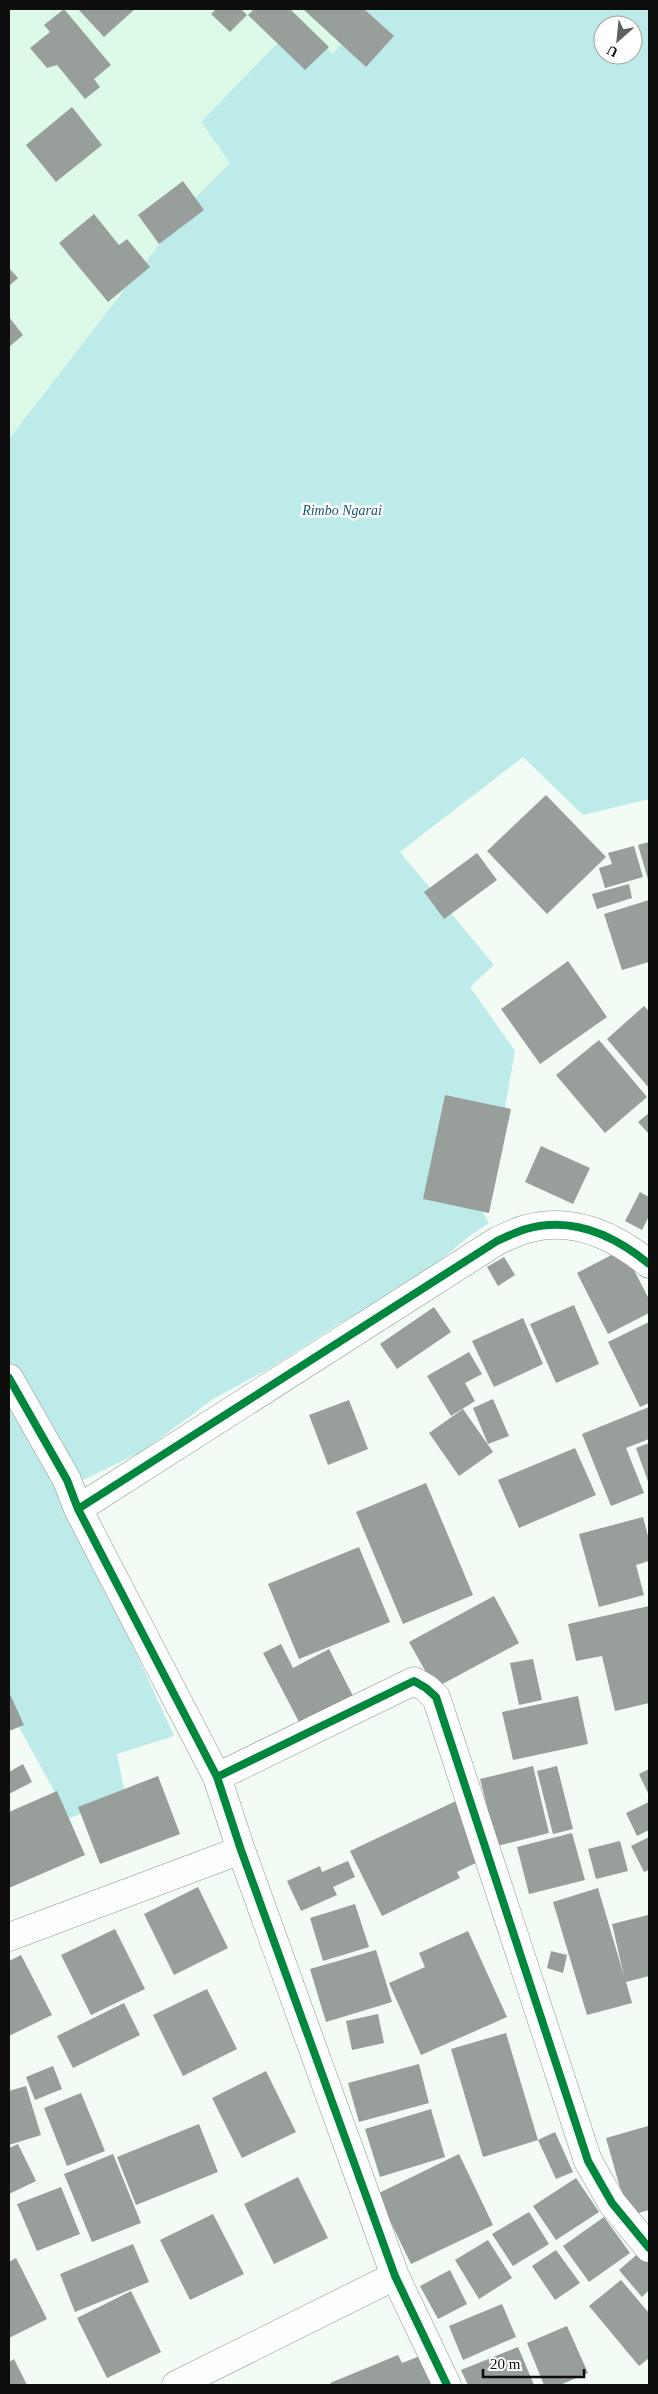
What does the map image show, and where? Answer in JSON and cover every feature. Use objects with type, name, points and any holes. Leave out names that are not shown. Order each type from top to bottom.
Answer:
[{"type":"street","points":[[78,1509],[497,1241],[526,1229],[562,1225],[595,1230],[627,1246],[649,1264]]},
{"type":"street","points":[[9,1378],[66,1480],[78,1509],[217,1777],[241,1850],[395,2276],[447,2385]]},
{"type":"street","points":[[217,1777],[414,1681],[436,1697],[588,2161],[612,2203],[649,2248]]},
{"type":"street","points":[[9,1937],[241,1850]]},
{"type":"street","points":[[176,2385],[395,2276]]},
{"type":"green space","points":[[9,9],[368,9],[333,54],[299,21],[201,122],[230,163],[195,198],[9,439]]},
{"type":"green space","name":"Rimbo Ngarai","points":[[368,9],[649,9],[649,799],[583,815],[523,757],[400,852],[494,965],[470,987],[515,1051],[503,1119],[481,1209],[489,1223],[468,1237],[413,1283],[337,1325],[272,1367],[213,1399],[143,1451],[65,1487],[89,1550],[174,1736],[117,1754],[126,1799],[69,1818],[15,1720],[9,1722],[9,439],[195,198],[230,163],[201,122],[299,21],[333,54]]},
{"type":"building","points":[[64,9],[111,65],[94,79],[100,87],[85,99],[57,65],[47,68],[30,48],[50,32],[44,25]]},
{"type":"building","points":[[78,9],[135,9],[104,37]]},
{"type":"building","points":[[216,9],[241,9],[247,15],[230,32],[211,14]]},
{"type":"building","points":[[254,9],[290,9],[329,47],[305,70],[248,15]]},
{"type":"building","points":[[303,9],[364,9],[394,36],[366,67]]},
{"type":"building","points":[[72,107],[102,145],[56,182],[26,145]]},
{"type":"building","points":[[183,181],[204,210],[159,244],[138,215]]},
{"type":"building","points":[[94,214],[119,245],[127,239],[150,267],[108,302],[59,243]]},
{"type":"building","points":[[9,268],[18,278],[9,286]]},
{"type":"building","points":[[9,317],[23,335],[9,347]]},
{"type":"building","points":[[546,795],[606,857],[547,914],[487,851]]},
{"type":"building","points":[[649,842],[649,883],[638,845]]},
{"type":"building","points":[[634,846],[643,877],[605,888],[599,868],[612,864],[608,853]]},
{"type":"building","points":[[477,853],[497,880],[444,919],[424,892]]},
{"type":"building","points":[[629,884],[632,898],[597,909],[592,894]]},
{"type":"building","points":[[649,900],[649,962],[622,970],[604,914]]},
{"type":"building","points":[[568,961],[607,1017],[540,1064],[501,1009]]},
{"type":"building","points":[[644,1006],[649,1011],[649,1088],[607,1039]]},
{"type":"building","points":[[599,1040],[647,1097],[605,1133],[556,1075]]},
{"type":"building","points":[[445,1095],[511,1109],[489,1213],[423,1199]]},
{"type":"building","points":[[649,1113],[649,1134],[638,1122]]},
{"type":"building","points":[[541,1146],[590,1168],[573,1204],[525,1182]]},
{"type":"building","points":[[640,1192],[649,1197],[649,1216],[642,1230],[625,1221]]},
{"type":"building","points":[[623,1249],[649,1299],[649,1313],[608,1334],[577,1273]]},
{"type":"building","points":[[504,1257],[515,1275],[498,1286],[487,1267]]},
{"type":"building","points":[[574,1305],[599,1364],[556,1383],[530,1324]]},
{"type":"building","points":[[434,1307],[451,1332],[397,1369],[380,1344]]},
{"type":"building","points":[[523,1318],[543,1364],[494,1387],[472,1341]]},
{"type":"building","points":[[649,1322],[649,1403],[640,1407],[608,1342]]},
{"type":"building","points":[[469,1352],[482,1374],[465,1383],[475,1401],[451,1416],[427,1376]]},
{"type":"building","points":[[493,1399],[509,1436],[488,1444],[473,1408]]},
{"type":"building","points":[[349,1400],[368,1449],[328,1465],[309,1415]]},
{"type":"building","points":[[649,1407],[649,1439],[626,1448],[644,1493],[611,1506],[582,1434]]},
{"type":"building","points":[[463,1409],[493,1452],[459,1476],[429,1433]]},
{"type":"building","points":[[649,1443],[649,1484],[636,1448]]},
{"type":"building","points":[[575,1448],[596,1495],[519,1528],[498,1480]]},
{"type":"building","points":[[426,1483],[473,1595],[403,1624],[356,1512]]},
{"type":"building","points":[[643,1517],[649,1540],[649,1561],[636,1565],[644,1595],[599,1607],[579,1534]]},
{"type":"building","points":[[359,1547],[390,1622],[299,1659],[268,1584]]},
{"type":"building","points":[[494,1596],[519,1643],[435,1688],[409,1642]]},
{"type":"building","points":[[649,1606],[649,1703],[615,1711],[602,1656],[576,1661],[568,1624]]},
{"type":"building","points":[[281,1644],[293,1668],[329,1649],[353,1696],[300,1724],[263,1653]]},
{"type":"building","points":[[533,1659],[542,1700],[519,1705],[510,1663]]},
{"type":"building","points":[[9,1692],[24,1725],[9,1731]]},
{"type":"building","points":[[578,1696],[588,1744],[513,1760],[502,1712]]},
{"type":"building","points":[[23,1764],[32,1782],[9,1794],[9,1772]]},
{"type":"building","points":[[533,1766],[549,1833],[497,1846],[480,1779]]},
{"type":"building","points":[[557,1766],[573,1829],[553,1834],[537,1771]]},
{"type":"building","points":[[649,1769],[649,1795],[639,1774]]},
{"type":"building","points":[[158,1776],[180,1834],[100,1864],[78,1807]]},
{"type":"building","points":[[57,1791],[85,1855],[9,1888],[9,1812]]},
{"type":"building","points":[[456,1801],[484,1859],[457,1872],[460,1878],[382,1916],[350,1851]]},
{"type":"building","points":[[649,1802],[649,1830],[637,1836],[626,1813]]},
{"type":"building","points":[[572,1833],[585,1880],[529,1894],[517,1847]]},
{"type":"building","points":[[649,1837],[649,1870],[644,1872],[631,1846]]},
{"type":"building","points":[[620,1841],[628,1871],[596,1879],[588,1849]]},
{"type":"building","points":[[348,1861],[355,1877],[333,1887],[337,1895],[301,1911],[287,1881],[320,1866],[322,1872]]},
{"type":"building","points":[[198,1887],[228,1948],[174,1975],[144,1914]]},
{"type":"building","points":[[598,1888],[624,1976],[612,1924],[648,1915],[649,1976],[626,1982],[632,2003],[587,2015],[553,1902]]},
{"type":"building","points":[[355,1904],[369,1947],[323,1961],[310,1918]]},
{"type":"building","points":[[115,1929],[145,1989],[91,2015],[61,1955]]},
{"type":"building","points":[[468,1931],[507,2017],[421,2055],[389,1983],[425,1967],[419,1953]]},
{"type":"building","points":[[376,1950],[392,2002],[326,2022],[310,1969]]},
{"type":"building","points":[[551,1951],[567,1955],[563,1973],[547,1968]]},
{"type":"building","points":[[21,1955],[52,2015],[9,2036],[9,1961]]},
{"type":"building","points":[[207,1989],[237,2049],[183,2076],[153,2015]]},
{"type":"building","points":[[124,2003],[140,2035],[73,2068],[57,2036]]},
{"type":"building","points":[[378,2014],[384,2043],[352,2050],[346,2021]]},
{"type":"building","points":[[506,2033],[538,2140],[483,2157],[451,2049]]},
{"type":"building","points":[[419,2064],[429,2103],[359,2122],[348,2083]]},
{"type":"building","points":[[53,2066],[62,2089],[35,2100],[26,2077]]},
{"type":"building","points":[[266,2071],[296,2132],[242,2158],[212,2098]]},
{"type":"building","points":[[26,2086],[41,2135],[9,2145],[9,2091]]},
{"type":"building","points":[[81,2093],[105,2151],[67,2166],[44,2108]]},
{"type":"building","points":[[431,2109],[445,2157],[380,2177],[365,2129]]},
{"type":"building","points":[[199,2124],[218,2172],[136,2205],[117,2157]]},
{"type":"building","points":[[648,2126],[649,2210],[628,2216],[606,2138]]},
{"type":"building","points":[[555,2132],[573,2172],[556,2179],[538,2140]]},
{"type":"building","points":[[18,2144],[36,2181],[9,2194],[9,2148]]},
{"type":"building","points":[[113,2154],[141,2223],[92,2242],[64,2174]]},
{"type":"building","points":[[459,2154],[493,2225],[411,2264],[377,2194]]},
{"type":"building","points":[[298,2177],[328,2238],[274,2264],[244,2204]]},
{"type":"building","points":[[576,2178],[599,2212],[556,2240],[533,2206]]},
{"type":"building","points":[[61,2187],[80,2234],[37,2251],[17,2204]]},
{"type":"building","points":[[529,2212],[549,2244],[513,2266],[492,2234]]},
{"type":"building","points":[[213,2214],[244,2274],[190,2300],[160,2240]]},
{"type":"building","points":[[604,2217],[630,2253],[589,2282],[563,2246]]},
{"type":"building","points":[[488,2240],[512,2278],[479,2299],[455,2260]]},
{"type":"building","points":[[133,2244],[149,2282],[75,2312],[60,2274]]},
{"type":"building","points":[[556,2250],[580,2283],[555,2300],[532,2266]]},
{"type":"building","points":[[641,2251],[649,2261],[649,2290],[642,2297],[619,2270]]},
{"type":"building","points":[[16,2258],[47,2319],[9,2338],[9,2262]]},
{"type":"building","points":[[450,2270],[467,2304],[438,2319],[420,2286]]},
{"type":"building","points":[[621,2280],[649,2313],[649,2358],[639,2366],[589,2306]]},
{"type":"building","points":[[131,2291],[161,2352],[107,2378],[77,2318]]},
{"type":"building","points":[[502,2304],[516,2337],[463,2360],[449,2326]]},
{"type":"building","points":[[567,2326],[588,2373],[560,2385],[544,2385],[527,2343]]},
{"type":"building","points":[[518,2347],[534,2385],[468,2385],[461,2370]]},
{"type":"building","points":[[398,2355],[402,2363],[420,2356],[432,2385],[332,2385],[330,2383]]},
{"type":"building","points":[[14,2359],[27,2385],[9,2385],[9,2362]]},
{"type":"cycle path","points":[[78,1509],[497,1241],[526,1229],[560,1225],[576,1227],[607,1237],[649,1264]]},
{"type":"cycle path","points":[[9,1378],[67,1480],[78,1509],[217,1777],[241,1850],[395,2276],[447,2385]]},
{"type":"cycle path","points":[[217,1777],[414,1681],[436,1697],[588,2161],[612,2203],[649,2248]]}]
